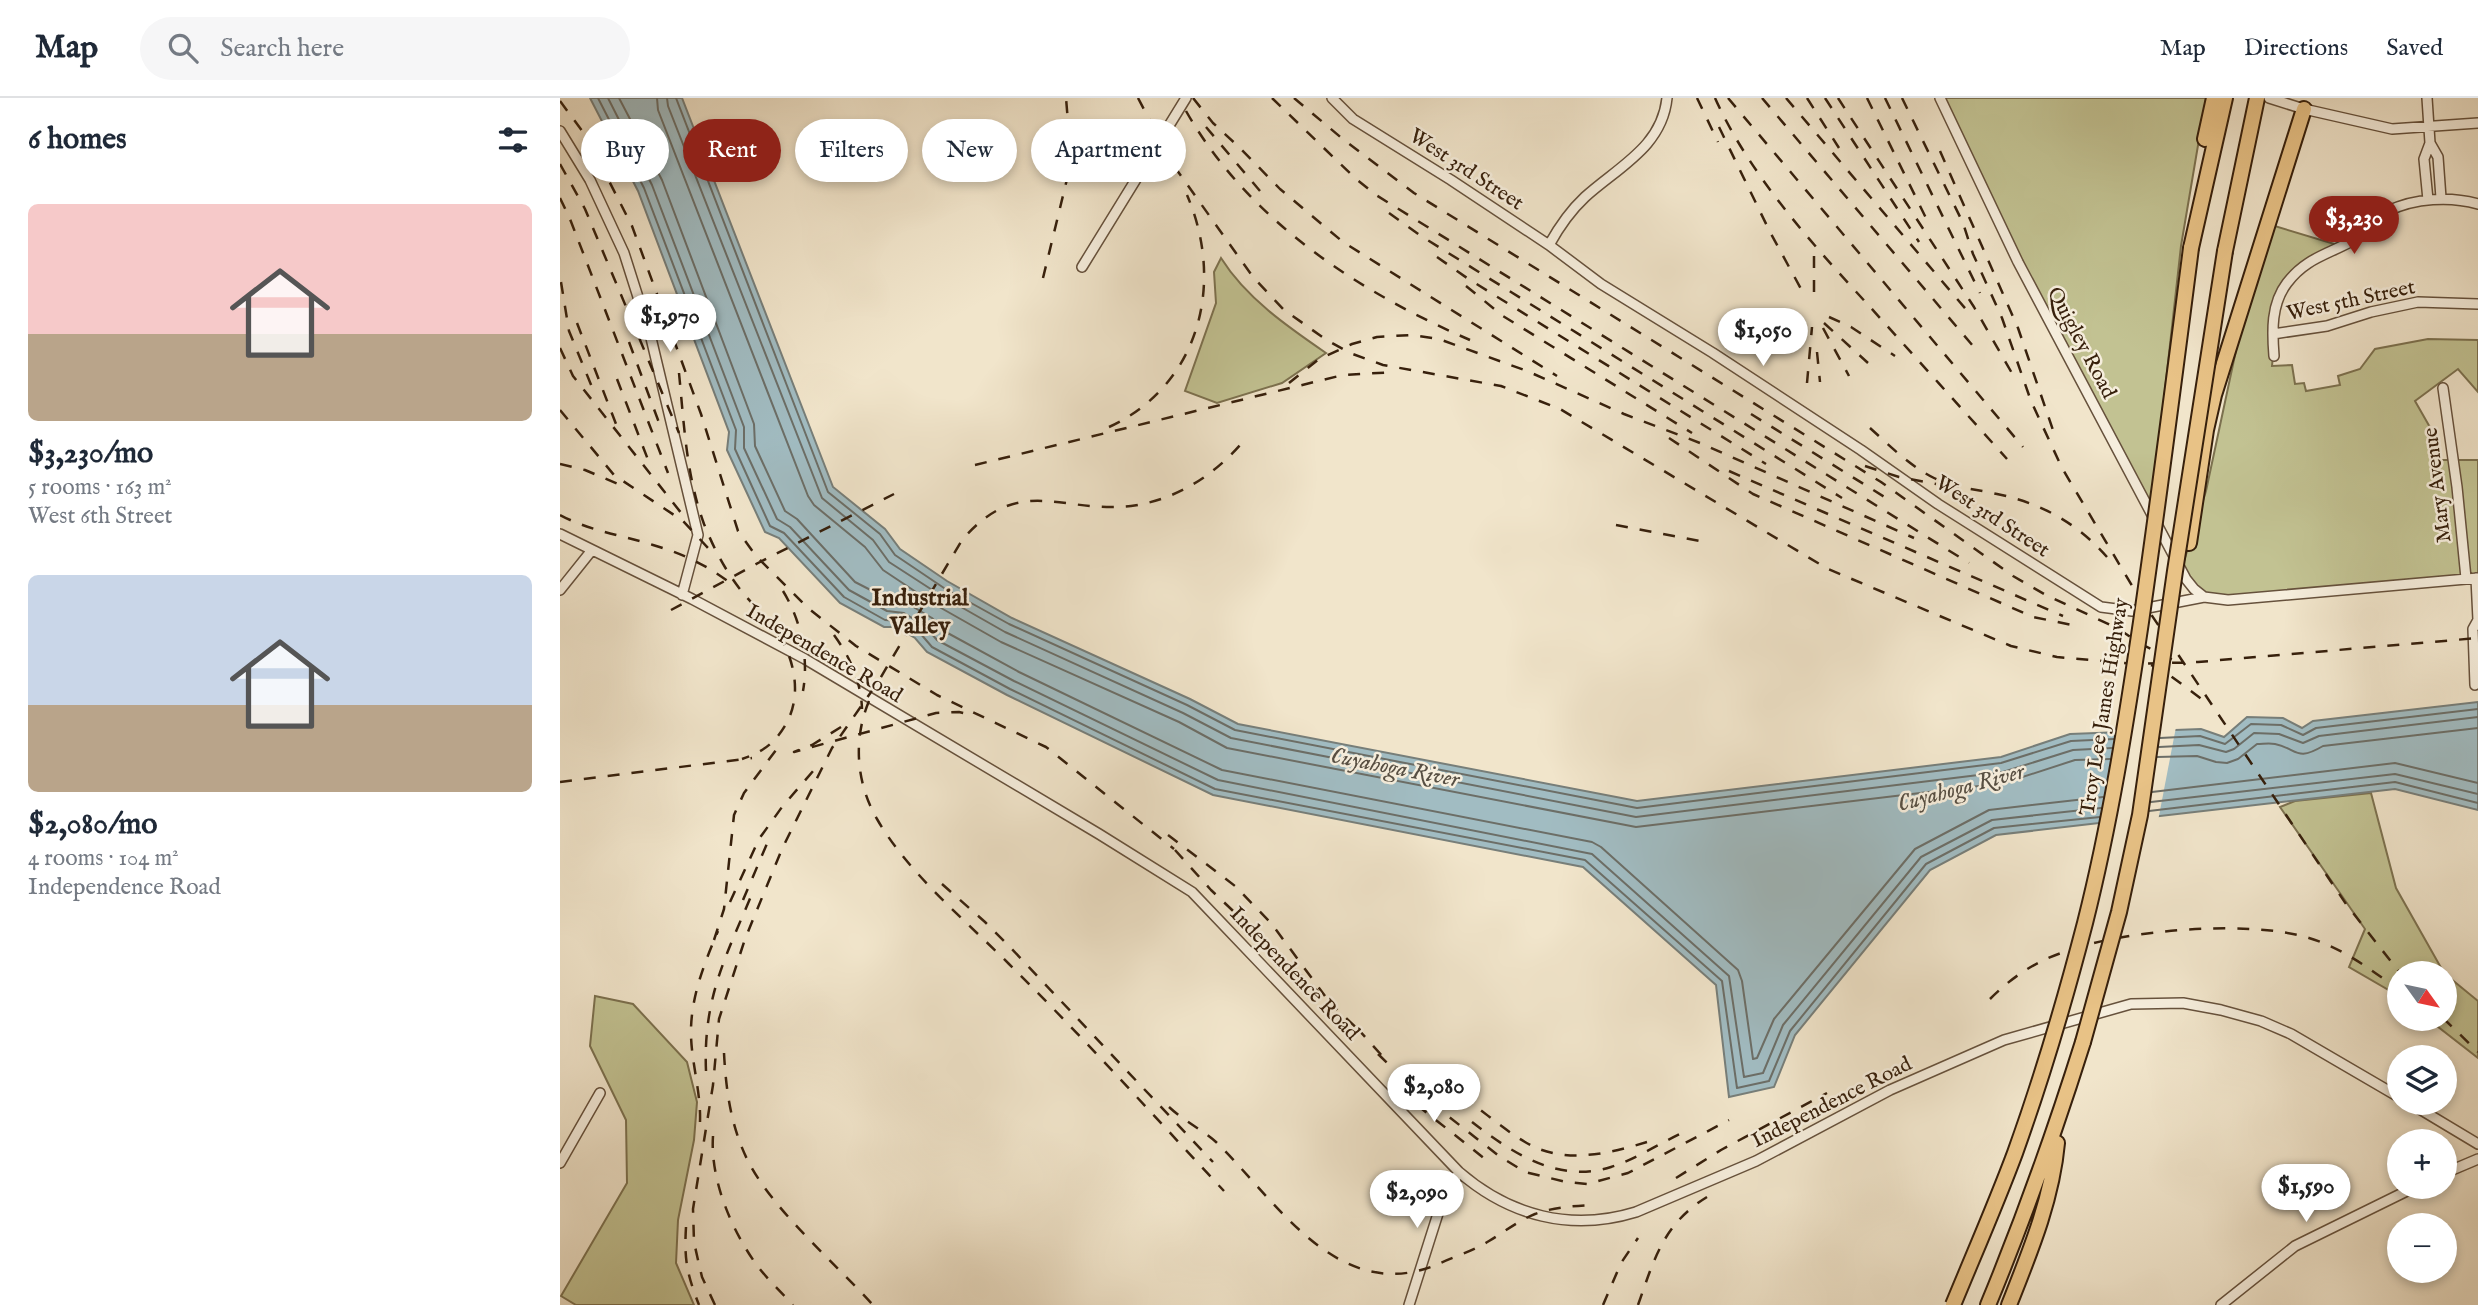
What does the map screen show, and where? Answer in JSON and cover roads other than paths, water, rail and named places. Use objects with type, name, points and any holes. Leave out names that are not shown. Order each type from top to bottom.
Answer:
[{"type":"highway","points":[[2191,248],[2192,211],[2214,98]]},
{"type":"highway","name":"Troy Lee James Highway","points":[[1953,1305],[2023,1130],[2062,1004],[2092,893],[2114,794],[2128,711],[2158,508],[2191,248],[2225,98]]},
{"type":"highway","points":[[1988,1305],[2024,1219],[2059,1121],[2097,996],[2140,815],[2225,251],[2257,98]]},
{"type":"highway","points":[[2175,571],[2189,544],[2206,430],[2214,396],[2304,109]]},
{"type":"highway","points":[[2009,1305],[2034,1240],[2054,1174],[2059,1121]]},
{"type":"street","points":[[1082,267],[1186,98]]},
{"type":"street","name":"West 3rd Street","points":[[1332,98],[1353,119],[1549,245],[1601,284],[1713,353],[1938,504],[2101,607],[2132,611],[2204,597],[2228,600],[2477,578]]},
{"type":"street","points":[[1549,245],[1562,222],[1583,198],[1640,152],[1655,134],[1665,116],[1667,98]]},
{"type":"street","name":"Quigley Road","points":[[1940,98],[2018,262],[2132,480],[2186,579],[2204,597]]},
{"type":"street","points":[[2269,98],[2304,109],[2392,129],[2478,123]]},
{"type":"street","points":[[2427,98],[2430,143],[2424,159],[2428,200]]},
{"type":"street","points":[[560,131],[590,180],[624,253],[651,338],[698,535],[682,595]]},
{"type":"street","points":[[2430,143],[2438,157],[2441,198]]},
{"type":"street","points":[[2274,356],[2273,315],[2287,283],[2303,266],[2327,251],[2351,241],[2388,211],[2441,198],[2463,199],[2478,204]]},
{"type":"street","name":"West 5th Street","points":[[2273,334],[2327,326],[2371,312],[2418,302],[2478,304]]},
{"type":"street","name":"Mary Avenue","points":[[2443,388],[2466,579]]},
{"type":"street","name":"Independence Road","points":[[560,534],[805,659],[1192,892],[1459,1172],[1497,1200],[1528,1212],[1586,1222],[1618,1218],[1756,1161],[1889,1090],[2004,1040],[2131,1004],[2183,1003],[2261,1021],[2291,1034],[2387,1090]]},
{"type":"street","points":[[560,590],[592,550]]},
{"type":"street","points":[[2474,685],[2473,629],[2478,620],[2477,578]]},
{"type":"street","points":[[560,1163],[600,1093]]},
{"type":"street","points":[[2430,1115],[2478,1144]]},
{"type":"street","points":[[2457,1168],[2478,1159]]},
{"type":"street","points":[[1409,1305],[1442,1201],[1459,1172]]},
{"type":"street","points":[[2221,1305],[2295,1246],[2391,1199]]},
{"type":"water","name":"Cuyahoga River","points":[[590,98],[682,98],[690,119],[683,119],[683,182],[715,182],[833,487],[885,529],[900,549],[947,581],[1012,618],[1190,699],[1238,724],[1637,801],[2001,757],[2070,734],[2201,729],[2224,737],[2247,717],[2283,718],[2302,728],[2313,721],[2478,702],[2478,810],[2395,789],[1996,835],[1930,870],[1795,1035],[1774,1087],[1729,1097],[1716,985],[1583,867],[1213,795],[1007,695],[927,652],[915,638],[896,627],[884,627],[840,603],[779,538],[765,532],[727,450],[729,432],[633,182],[669,182],[669,119],[601,119]]},
{"type":"railway","points":[[1043,278],[1068,175],[1070,146],[1066,98]]},
{"type":"railway","points":[[1138,98],[1149,119]]},
{"type":"railway","points":[[1193,98],[1213,123],[1280,189],[1343,242],[1557,376]]},
{"type":"railway","points":[[1272,98],[1376,195],[1969,563]]},
{"type":"railway","points":[[1294,98],[1414,193],[1881,482],[2013,576],[2046,595],[2117,628],[2177,662]]},
{"type":"railway","points":[[1697,98],[1718,142]]},
{"type":"railway","points":[[1715,98],[1746,155],[1785,209],[2007,459]]},
{"type":"railway","points":[[1728,98],[2023,447]]},
{"type":"railway","points":[[1762,98],[1979,353]]},
{"type":"railway","points":[[1786,98],[1970,314]]},
{"type":"railway","points":[[1807,98],[1839,148]]},
{"type":"railway","points":[[1825,98],[1919,242]]},
{"type":"railway","points":[[1838,98],[1974,307],[2013,375]]},
{"type":"railway","points":[[1867,98],[1926,218]]},
{"type":"railway","points":[[1885,98],[1980,293]]},
{"type":"railway","points":[[1902,98],[1963,223],[1973,254],[2002,318],[2031,401],[2062,468],[2134,589],[2346,904],[2391,961]]},
{"type":"railway","points":[[560,101],[586,136],[632,226],[701,414],[738,531],[756,556],[808,608],[856,646],[937,695],[1046,747],[1174,849]]},
{"type":"railway","points":[[1186,111],[1211,150],[1241,186],[1309,248],[1387,299],[1470,340]]},
{"type":"railway","points":[[1206,127],[1260,191]]},
{"type":"railway","points":[[1719,127],[1770,232],[1806,298]]},
{"type":"railway","points":[[1940,151],[2018,328],[2054,433]]},
{"type":"railway","points":[[560,164],[585,209],[679,433]]},
{"type":"railway","points":[[1185,182],[1253,277],[1283,309],[1325,339],[1350,353],[1383,365],[1501,386],[1560,409],[1828,569],[2011,646],[2057,657],[2136,664],[2198,662],[2478,638]]},
{"type":"railway","points":[[1109,427],[1140,409],[1165,385],[1184,358],[1196,328],[1203,296],[1204,262],[1198,229],[1187,195]]},
{"type":"railway","points":[[560,198],[668,473]]},
{"type":"railway","points":[[1389,213],[1421,236],[1842,498]]},
{"type":"railway","points":[[1814,256],[1814,296]]},
{"type":"railway","points":[[1437,257],[1766,464]]},
{"type":"railway","points":[[561,282],[569,331],[594,392]]},
{"type":"railway","points":[[1466,286],[1503,316],[1692,433]]},
{"type":"railway","points":[[1829,317],[1851,327],[1895,356]]},
{"type":"railway","points":[[577,323],[616,424]]},
{"type":"railway","points":[[1824,323],[1868,363]]},
{"type":"railway","points":[[1807,383],[1812,327]]},
{"type":"railway","points":[[1823,328],[1849,376]]},
{"type":"railway","points":[[1289,383],[1319,359],[1352,344],[1377,337],[1411,335],[1439,339],[1527,371],[1624,414],[1700,443],[1914,538]]},
{"type":"railway","points":[[629,342],[661,428]]},
{"type":"railway","points":[[560,348],[573,376],[682,514]]},
{"type":"railway","points":[[1817,352],[1820,382]]},
{"type":"railway","points":[[975,465],[1343,375],[1395,372]]},
{"type":"railway","points":[[679,373],[689,468],[704,524],[731,577],[782,640],[794,675],[794,700],[786,724],[768,746],[742,759]]},
{"type":"railway","points":[[617,379],[650,465]]},
{"type":"railway","points":[[560,410],[614,475],[683,521],[709,549]]},
{"type":"railway","points":[[1751,414],[1891,501]]},
{"type":"railway","points":[[1870,428],[1908,462],[1934,478],[1957,486],[2013,498],[2043,509],[2071,524],[2107,557]]},
{"type":"railway","points":[[1669,438],[1753,494],[2033,617],[2077,626]]},
{"type":"railway","points":[[715,1305],[702,1277],[698,1260],[694,1242],[693,1209],[713,1085],[719,1019],[745,939],[782,849],[832,748],[878,682],[962,540],[983,520],[1003,508],[1023,502],[1042,501],[1106,507],[1147,503],[1177,492],[1205,477],[1241,444]]},
{"type":"railway","points":[[560,464],[585,470],[618,484]]},
{"type":"railway","points":[[1865,466],[1899,477],[1936,484]]},
{"type":"railway","points":[[1729,471],[2063,616]]},
{"type":"railway","points":[[671,610],[894,494]]},
{"type":"railway","points":[[560,515],[594,529],[674,552],[703,565],[730,583]]},
{"type":"railway","points":[[1616,525],[1710,543]]},
{"type":"railway","points":[[783,591],[795,614],[802,639],[805,666],[803,691]]},
{"type":"railway","points":[[834,635],[854,670],[862,709]]},
{"type":"railway","points":[[2151,665],[2160,668],[2203,700]]},
{"type":"railway","points":[[869,701],[859,746],[861,776],[870,805],[890,839],[938,895],[1064,1020],[1224,1191]]},
{"type":"railway","points":[[841,727],[812,745],[794,752],[936,713],[968,714]]},
{"type":"railway","points":[[714,940],[724,909],[734,815],[744,793],[779,746]]},
{"type":"railway","points":[[560,782],[752,758]]},
{"type":"railway","points":[[730,902],[759,839],[814,770]]},
{"type":"railway","points":[[1168,835],[1235,886],[1271,923],[1325,996]]},
{"type":"railway","points":[[743,900],[769,839]]},
{"type":"railway","points":[[1175,850],[1211,890],[1363,1034]]},
{"type":"railway","points":[[942,884],[1009,946],[1213,1162]]},
{"type":"railway","points":[[706,1071],[706,1045],[712,1000],[725,959],[752,894]]},
{"type":"railway","points":[[1990,999],[2006,984],[2041,961],[2086,945],[2150,933],[2220,928],[2283,932],[2309,938],[2341,951],[2387,981]]},
{"type":"railway","points":[[700,1122],[691,1022],[699,982],[718,931]]},
{"type":"railway","points":[[1357,1028],[1385,1059]]},
{"type":"railway","points":[[2456,1031],[2478,1052]]},
{"type":"railway","points":[[724,1053],[730,1109],[749,1163],[774,1200],[873,1305]]},
{"type":"railway","points":[[1378,1054],[1416,1091],[1499,1156],[1525,1172],[1566,1182],[1587,1184],[1628,1173],[1729,1120]]},
{"type":"railway","points":[[1676,1178],[1721,1150],[1827,1093]]},
{"type":"railway","points":[[1462,1096],[1525,1142],[1554,1153],[1585,1155],[1647,1142]]},
{"type":"railway","points":[[1417,1105],[1485,1159]]},
{"type":"railway","points":[[1169,1107],[1216,1142],[1311,1240],[1339,1259],[1368,1271],[1401,1274],[1436,1265],[1483,1245],[1535,1214],[1556,1208],[1593,1205]]},
{"type":"railway","points":[[1472,1122],[1520,1154],[1537,1162],[1573,1172],[1592,1171],[1620,1164],[1684,1132]]},
{"type":"railway","points":[[713,1136],[719,1186],[738,1235],[756,1264],[793,1305]]},
{"type":"railway","points":[[1638,1305],[1655,1258],[1670,1231],[1707,1197]]},
{"type":"railway","points":[[686,1227],[687,1267],[699,1305]]},
{"type":"railway","points":[[1603,1305],[1621,1263],[1638,1238]]},
{"type":"district","name":"Industrial Valley","points":[[920,612]]}]
